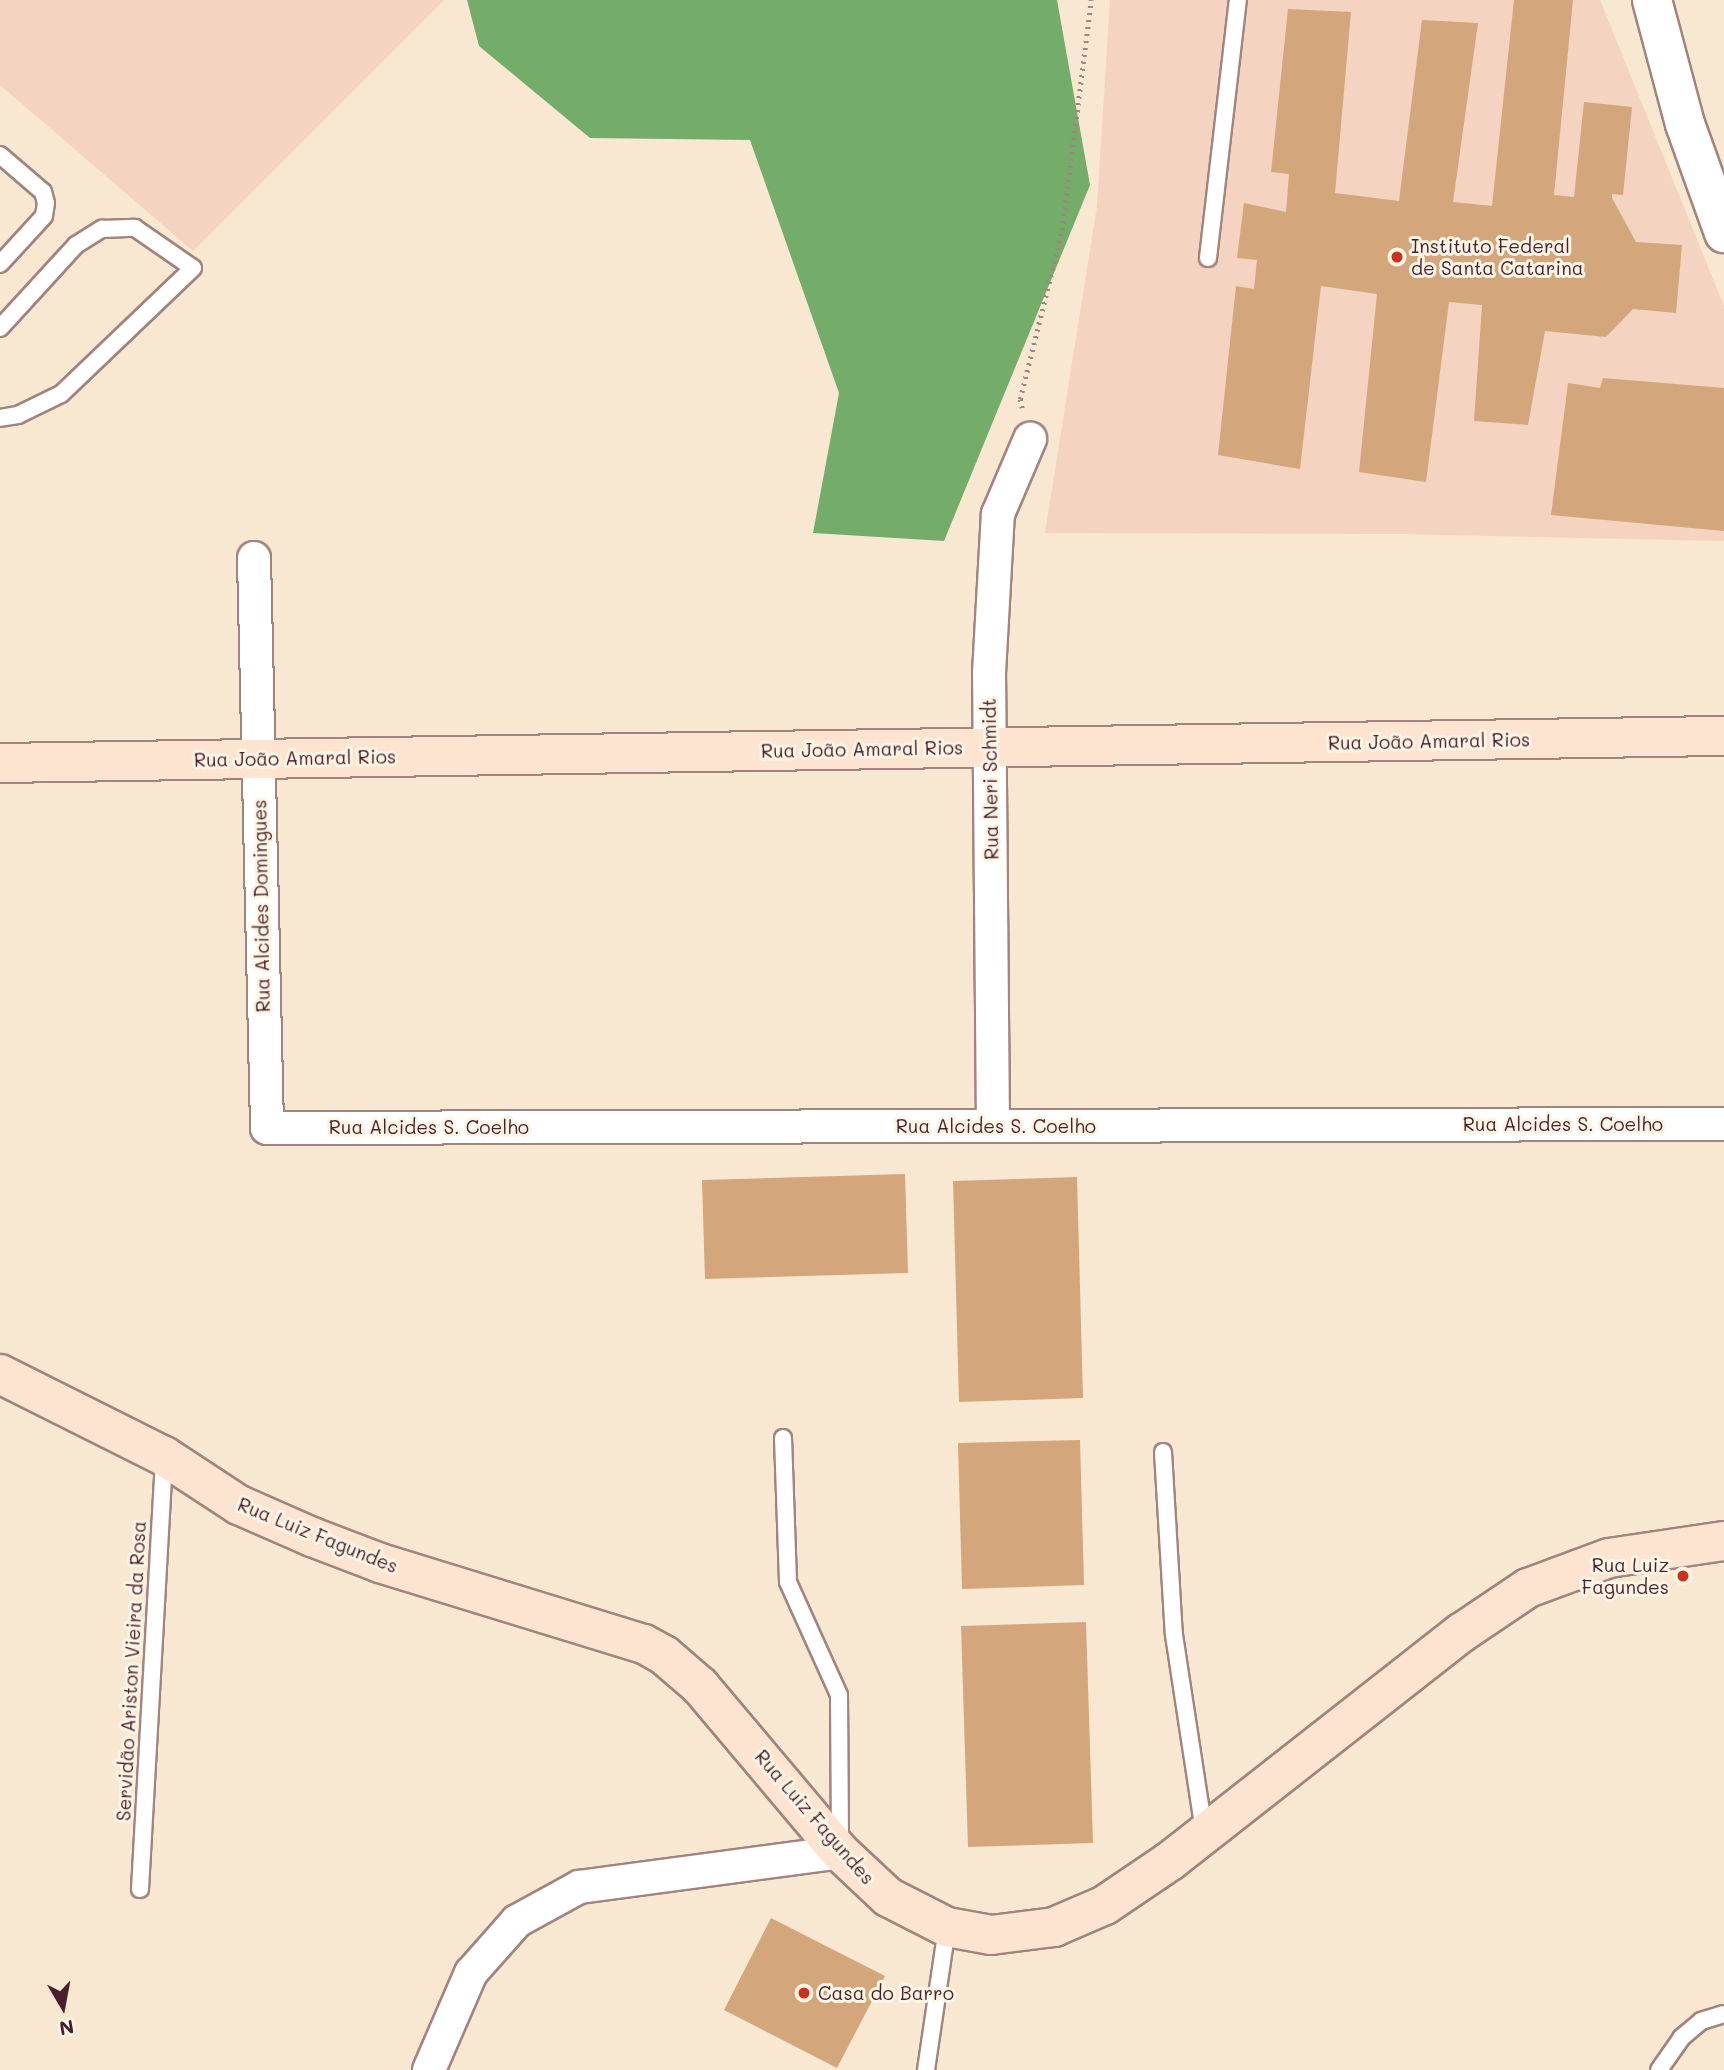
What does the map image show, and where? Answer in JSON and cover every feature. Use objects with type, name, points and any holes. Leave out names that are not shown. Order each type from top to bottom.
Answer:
[{"type":"main road","name":"Rua João Amaral Rios","points":[[0,763],[1724,736]]},
{"type":"main road","name":"Rua Luiz Fagundes","points":[[0,1374],[164,1456],[239,1505],[312,1537],[380,1563],[644,1644],[664,1655],[724,1713],[840,1852],[888,1897],[947,1927],[991,1935],[1054,1927],[1080,1918],[1132,1888],[1461,1633],[1528,1588],[1609,1558],[1724,1541]]},
{"type":"street","points":[[1652,0],[1685,124],[1724,233]]},
{"type":"street","name":"Rua Neri Schmidt","points":[[993,1126],[989,673],[998,514],[1030,439]]},
{"type":"street","name":"Rua Alcides Domingues","points":[[254,558],[267,1128]]},
{"type":"street","name":"Rua Alcides S. Coelho","points":[[267,1128],[1724,1124]]},
{"type":"street","points":[[429,2070],[471,1973],[517,1921],[579,1887],[840,1852]]},
{"type":"lane","points":[[1208,258],[1238,0]]},
{"type":"lane","points":[[0,155],[43,192],[46,203],[44,216],[0,264]]},
{"type":"lane","points":[[0,328],[76,245],[102,229],[135,228],[193,268],[61,394],[18,415],[0,418]]},
{"type":"lane","points":[[782,1438],[788,1582],[839,1695],[840,1852]]},
{"type":"lane","points":[[1163,1452],[1174,1635],[1204,1834]]},
{"type":"lane","name":"Servidão Ariston Vieira da Rosa","points":[[140,1889],[164,1456]]},
{"type":"lane","points":[[926,2070],[947,1927]]},
{"type":"lane","points":[[1659,2070],[1681,2038],[1701,2021],[1724,2014]]},
{"type":"path","points":[[1030,439],[1020,399],[1062,230],[1091,0]]},
{"type":"shaded area","points":[[0,0],[444,0],[193,251],[0,85]]},
{"type":"shaded area","name":"Instituto Federal de Santa Catarina","points":[[1110,0],[1600,0],[1724,306],[1724,541],[1403,534],[1045,533],[1097,206]]},
{"type":"green space","points":[[467,0],[1057,0],[1090,185],[944,541],[813,533],[839,393],[750,140],[590,138],[479,46]]},
{"type":"building","points":[[1514,0],[1573,0],[1554,195],[1574,197],[1584,102],[1632,107],[1623,195],[1612,194],[1612,198],[1636,242],[1682,245],[1676,313],[1633,309],[1606,337],[1545,331],[1528,425],[1474,421],[1482,305],[1449,302],[1426,482],[1359,472],[1377,294],[1321,286],[1300,469],[1218,455],[1236,286],[1254,289],[1257,260],[1237,258],[1244,203],[1286,212],[1289,174],[1271,172],[1288,9],[1351,12],[1335,193],[1399,201],[1422,20],[1478,23],[1453,202],[1492,206]]},
{"type":"building","points":[[1603,378],[1724,388],[1724,531],[1551,515],[1568,383],[1600,388]]},
{"type":"building","points":[[905,1174],[908,1273],[705,1279],[702,1180]]},
{"type":"building","points":[[1077,1177],[1083,1398],[959,1402],[953,1181]]},
{"type":"building","points":[[1080,1440],[1084,1585],[962,1589],[958,1443]]},
{"type":"building","points":[[1086,1622],[1093,1843],[968,1847],[961,1626]]},
{"type":"building","name":"Casa do Barro","points":[[771,1918],[885,1976],[837,2068],[724,2010]]},
{"type":"place","name":"Instituto Federal de Santa Catarina","points":[[1397,257]]},
{"type":"place","name":"Rua Luiz Fagundes","points":[[1683,1576]]},
{"type":"place","name":"Casa do Barro","points":[[804,1993]]}]
